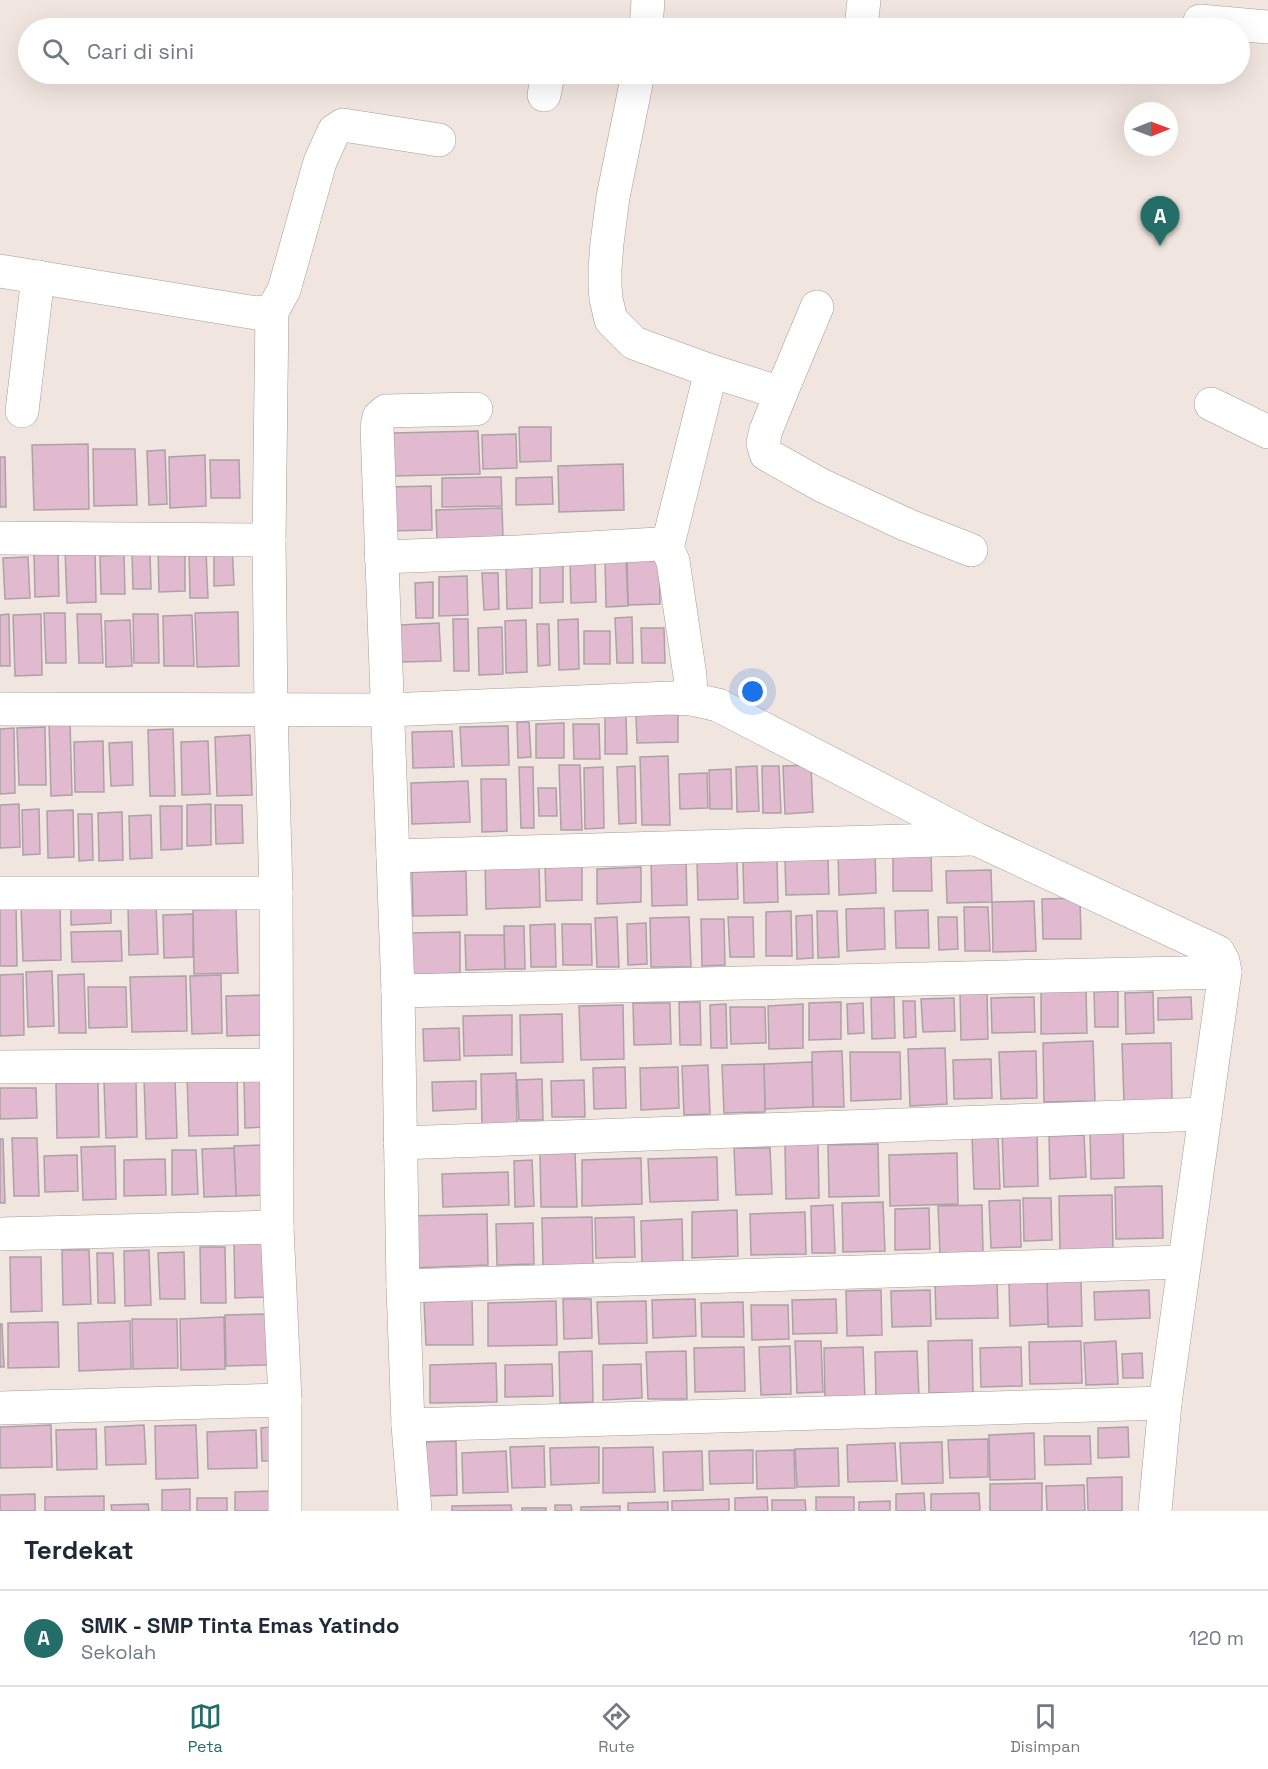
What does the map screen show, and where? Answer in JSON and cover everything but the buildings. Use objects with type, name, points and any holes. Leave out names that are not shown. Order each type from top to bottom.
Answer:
[{"type":"street","points":[[646,18],[648,0]]},
{"type":"street","points":[[862,18],[864,0]]},
{"type":"street","points":[[1250,25],[1268,27]]},
{"type":"street","points":[[636,84],[614,196],[604,269],[606,299],[611,320],[634,343],[781,393]]},
{"type":"street","points":[[285,1511],[285,1400],[278,1227],[276,892],[270,709],[269,540],[272,311],[284,290],[320,162],[334,131],[343,125],[440,140]]},
{"type":"street","points":[[0,271],[256,313],[272,311]]},
{"type":"street","points":[[22,411],[38,277]]},
{"type":"street","points":[[817,307],[766,430],[763,443],[766,454],[821,485],[874,510],[971,550]]},
{"type":"street","points":[[691,699],[690,676],[673,561],[667,548],[711,370]]},
{"type":"street","points":[[1211,404],[1268,432]]},
{"type":"street","points":[[415,1511],[408,1425],[403,1286],[398,991],[377,428],[379,417],[386,411],[476,409]]},
{"type":"street","points":[[0,538],[269,540]]},
{"type":"street","points":[[381,557],[658,544],[667,548]]},
{"type":"street","points":[[0,709],[388,710],[691,699],[718,705],[976,838],[1218,952],[1225,972],[1165,1403],[1155,1511]]},
{"type":"street","points":[[393,856],[976,838]]},
{"type":"street","points":[[0,893],[276,892]]},
{"type":"street","points":[[398,991],[1225,972]]},
{"type":"street","points":[[0,1067],[277,1065]]},
{"type":"street","points":[[400,1143],[1205,1114]]},
{"type":"street","points":[[0,1234],[278,1227]]},
{"type":"street","points":[[403,1286],[1184,1262]]},
{"type":"street","points":[[0,1408],[285,1400]]},
{"type":"street","points":[[408,1425],[1165,1403]]},
{"type":"place","name":"SMK - SMP Tinta Emas Yatindo","points":[[1160,246]]}]
